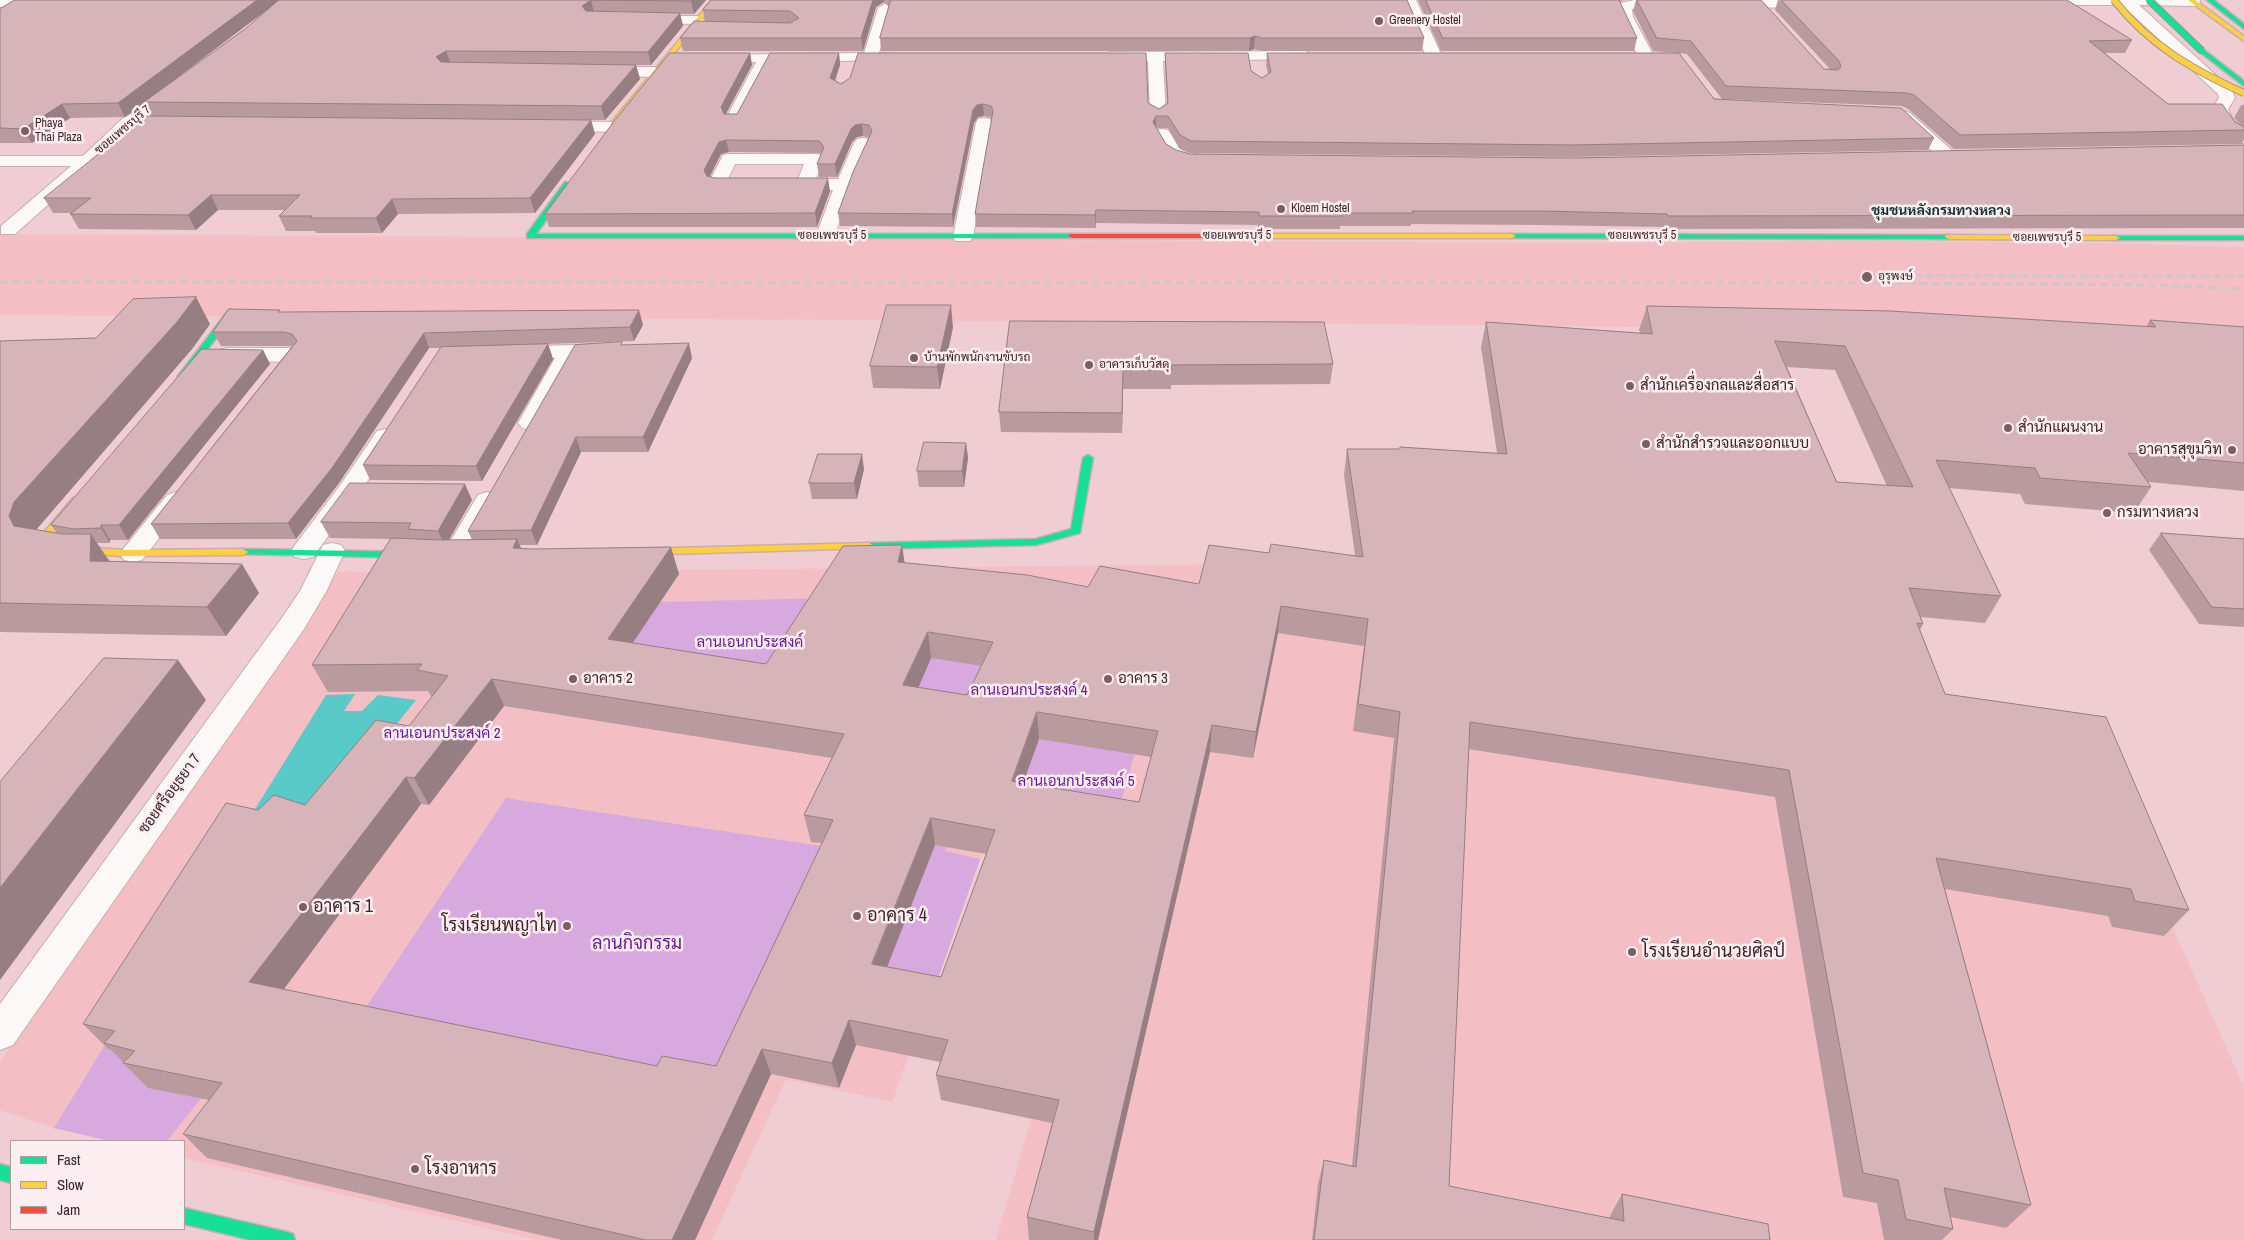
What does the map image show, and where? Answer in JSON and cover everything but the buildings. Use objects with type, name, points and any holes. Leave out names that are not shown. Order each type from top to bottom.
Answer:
[{"type":"main road","points":[[599,142],[666,58],[699,27],[715,0]]},
{"type":"main road","points":[[2120,0],[2132,25],[2154,45],[2190,68],[2244,93]]},
{"type":"main road","points":[[2148,0],[2202,51],[2244,84]]},
{"type":"main road","points":[[2210,0],[2244,27]]},
{"type":"main road","points":[[2192,1],[2244,39]]},
{"type":"main road","name":"ซอยเพชรบุรี 5","points":[[576,174],[530,236],[2244,238]]},
{"type":"main road","points":[[175,386],[231,313]]},
{"type":"main road","points":[[622,553],[1036,542],[1076,531],[1088,458]]},
{"type":"main road","points":[[84,492],[45,538],[44,547],[83,552],[133,554],[318,551],[449,556]]},
{"type":"main road","points":[[185,1216],[287,1240]]},
{"type":"street","points":[[1409,0],[1434,56]]},
{"type":"street","points":[[2120,0],[2226,93],[2226,98],[2220,109],[2241,147]]},
{"type":"street","points":[[2012,1],[2192,1]]},
{"type":"street","points":[[0,3],[56,3]]},
{"type":"street","points":[[1712,4],[1828,3]]},
{"type":"street","points":[[1647,58],[1626,17],[1625,7],[1635,4],[1683,4]]},
{"type":"street","points":[[1760,4],[1772,17]]},
{"type":"street","points":[[870,57],[885,8]]},
{"type":"street","points":[[632,20],[699,27]]},
{"type":"street","points":[[1155,56],[1158,115]]},
{"type":"street","points":[[1255,56],[1258,74]]},
{"type":"street","points":[[1096,57],[1325,56]]},
{"type":"street","points":[[1414,56],[1454,56]]},
{"type":"street","points":[[734,120],[766,57]]},
{"type":"street","points":[[847,73],[852,57]]},
{"type":"street","points":[[666,58],[909,57]]},
{"type":"street","points":[[1627,58],[1664,58]]},
{"type":"street","points":[[586,72],[654,72]]},
{"type":"street","name":"ซอยเพชรบุรี 7","points":[[8,230],[151,106]]},
{"type":"street","points":[[1888,111],[1900,113],[1950,158]]},
{"type":"street","points":[[963,237],[984,123]]},
{"type":"street","points":[[128,124],[187,124]]},
{"type":"street","points":[[542,126],[611,127]]},
{"type":"street","points":[[1162,134],[1172,154],[1178,158],[1210,160]]},
{"type":"street","points":[[826,236],[844,184],[863,143]]},
{"type":"street","points":[[1921,158],[1970,157]]},
{"type":"street","points":[[805,185],[815,159],[729,159],[717,184],[805,185],[844,184]]},
{"type":"street","points":[[0,160],[86,161]]},
{"type":"street","points":[[495,352],[632,349]]},
{"type":"street","points":[[522,438],[570,351]]},
{"type":"street","points":[[200,355],[291,354],[273,378]]},
{"type":"street","name":"ซอยศรีอยุธยา 7","points":[[0,1033],[313,592],[318,551],[350,489],[397,418]]},
{"type":"street","points":[[133,554],[188,485]]},
{"type":"street","points":[[449,556],[495,486],[464,490]]},
{"type":"street","points":[[350,489],[379,490]]},
{"type":"shaded area","points":[[0,234],[1572,243],[2066,242],[2244,247],[2244,350],[1838,329],[1167,322],[0,315]]},
{"type":"shaded area","points":[[1253,564],[2089,740],[2244,1087],[2244,1240],[996,1240],[1119,817],[1002,800],[892,1102],[786,1079],[712,1240],[538,1240],[185,1158],[185,1140],[106,1140],[54,1128],[0,1110],[0,1062],[339,571],[395,573]]},
{"type":"green space","name":"ลานเอนกประสงค์","points":[[831,598],[773,690],[617,666],[660,602]]},
{"type":"green space","points":[[930,632],[1137,745],[1112,835],[892,714]]},
{"type":"green space","points":[[875,782],[964,797],[945,851],[980,859],[933,993],[881,983]]},
{"type":"green space","name":"ลานกิจกรรม","points":[[506,798],[821,846],[716,1084],[358,1019]]},
{"type":"green space","points":[[108,1040],[229,1063],[168,1140],[106,1140],[54,1128]]},
{"type":"water","points":[[355,694],[344,711],[362,711],[378,695],[416,700],[317,823],[252,814],[326,695]]},
{"type":"railway","points":[[1865,275],[2244,276]]},
{"type":"railway","points":[[0,282],[1871,283],[2161,285],[2244,289]]},
{"type":"traffic: fast","points":[[2149,0],[2202,51]]},
{"type":"traffic: fast","points":[[2210,0],[2244,27]]},
{"type":"traffic: fast","points":[[2202,51],[2244,84]]},
{"type":"traffic: fast","points":[[568,184],[530,236],[1073,236]]},
{"type":"traffic: fast","points":[[1512,236],[1949,237]]},
{"type":"traffic: fast","points":[[2116,238],[2244,238]]},
{"type":"traffic: fast","points":[[181,378],[231,313]]},
{"type":"traffic: fast","points":[[869,546],[1036,542],[1076,531],[1088,458]]},
{"type":"traffic: fast","points":[[243,552],[420,555]]},
{"type":"traffic: fast","points":[[0,1172],[10,1175]]},
{"type":"traffic: fast","points":[[185,1216],[287,1240]]},
{"type":"traffic: slow","points":[[613,124],[715,0]]},
{"type":"traffic: slow","points":[[2114,0],[2141,31],[2172,56],[2207,76],[2244,93]]},
{"type":"traffic: slow","points":[[2191,0],[2244,39]]},
{"type":"traffic: slow","points":[[1247,236],[1512,236]]},
{"type":"traffic: slow","points":[[1949,237],[2116,238]]},
{"type":"traffic: slow","points":[[77,500],[45,538],[44,547],[121,553],[243,552]]},
{"type":"traffic: slow","points":[[635,552],[869,546]]},
{"type":"traffic: jam","points":[[1073,236],[1247,236]]},
{"type":"place","name":"Greenery Hostel","points":[[1379,21]]},
{"type":"place","name":"Phaya Thai Plaza","points":[[25,131]]},
{"type":"place","name":"Kloem Hostel","points":[[1281,209]]},
{"type":"place","name":"อุรุพงษ์","points":[[1867,277]]},
{"type":"place","name":"บ้านพักพนักงานขับรถ","points":[[914,358]]},
{"type":"place","name":"อาคารเก็บวัสดุ","points":[[1089,365]]},
{"type":"place","name":"สำนักเครื่องกลและสื่อสาร","points":[[1630,386]]},
{"type":"place","name":"สำนักแผนงาน","points":[[2008,428]]},
{"type":"place","name":"สำนักสำรวจและออกแบบ","points":[[1646,444]]},
{"type":"place","name":"อาคารสุขุมวิท","points":[[2232,450]]},
{"type":"place","name":"กรมทางหลวง","points":[[2107,513]]},
{"type":"place","name":"อาคาร 2","points":[[573,679]]},
{"type":"place","name":"อาคาร 3","points":[[1108,679]]},
{"type":"place","name":"อาคาร 1","points":[[303,907]]},
{"type":"place","name":"อาคาร 4","points":[[857,916]]},
{"type":"place","name":"โรงเรียนพญาไท","points":[[567,926]]},
{"type":"place","name":"โรงเรียนอำนวยศิลป์","points":[[1632,952]]},
{"type":"place","name":"โรงอาหาร","points":[[415,1169]]},
{"type":"district","name":"ชุมชนหลังกรมทางหลวง","points":[[1941,211]]},
{"type":"park label","name":"ลานเอนกประสงค์ 4","points":[[1029,691]]},
{"type":"park label","name":"ลานเอนกประสงค์ 2","points":[[442,734]]},
{"type":"park label","name":"ลานเอนกประสงค์ 5","points":[[1076,782]]}]
